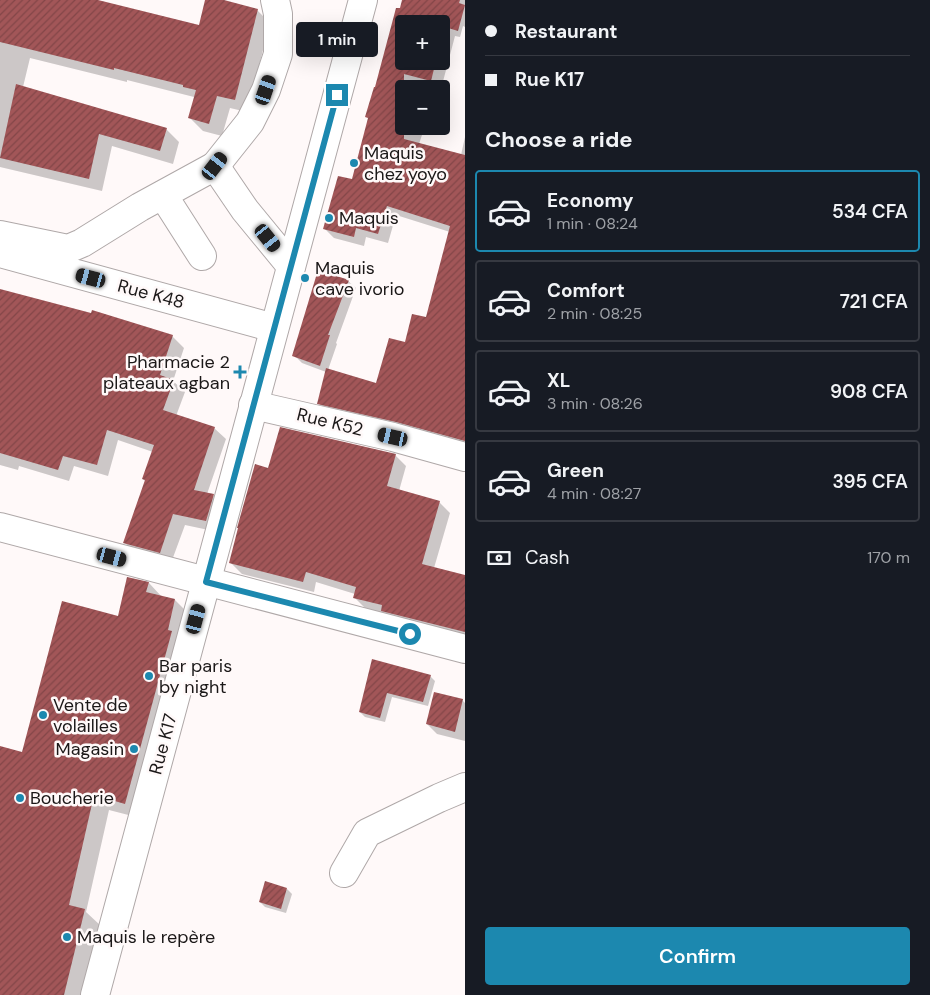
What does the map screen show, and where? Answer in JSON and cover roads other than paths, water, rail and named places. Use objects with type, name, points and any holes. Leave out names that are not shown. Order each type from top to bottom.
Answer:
[{"type":"street","points":[[0,235],[68,249],[82,243],[108,226],[215,166],[250,122],[266,90],[278,54],[278,14],[275,0]]},
{"type":"street","name":"Rue K17","points":[[96,995],[363,0]]},
{"type":"street","points":[[215,166],[245,210],[291,266]]},
{"type":"street","points":[[163,195],[202,256]]},
{"type":"street","name":"Rue K48","points":[[0,253],[274,328]]},
{"type":"street","name":"Rue K52","points":[[253,405],[393,437],[465,456]]},
{"type":"street","points":[[0,527],[465,649]]},
{"type":"street","points":[[344,873],[368,833],[465,787]]},
{"type":"place","name":"Maquis chez yoyo","points":[[354,163]]},
{"type":"place","name":"Maquis","points":[[329,218]]},
{"type":"place","name":"Maquis cave ivorio","points":[[305,278]]},
{"type":"place","name":"Pharmacie 2 plateaux agban","points":[[240,372]]},
{"type":"place","name":"Bar paris by night","points":[[149,676]]},
{"type":"place","name":"Vente de volailles","points":[[43,715]]},
{"type":"place","name":"Magasin","points":[[134,749]]},
{"type":"place","name":"Boucherie","points":[[20,798]]},
{"type":"place","name":"Maquis le repère","points":[[67,937]]}]
